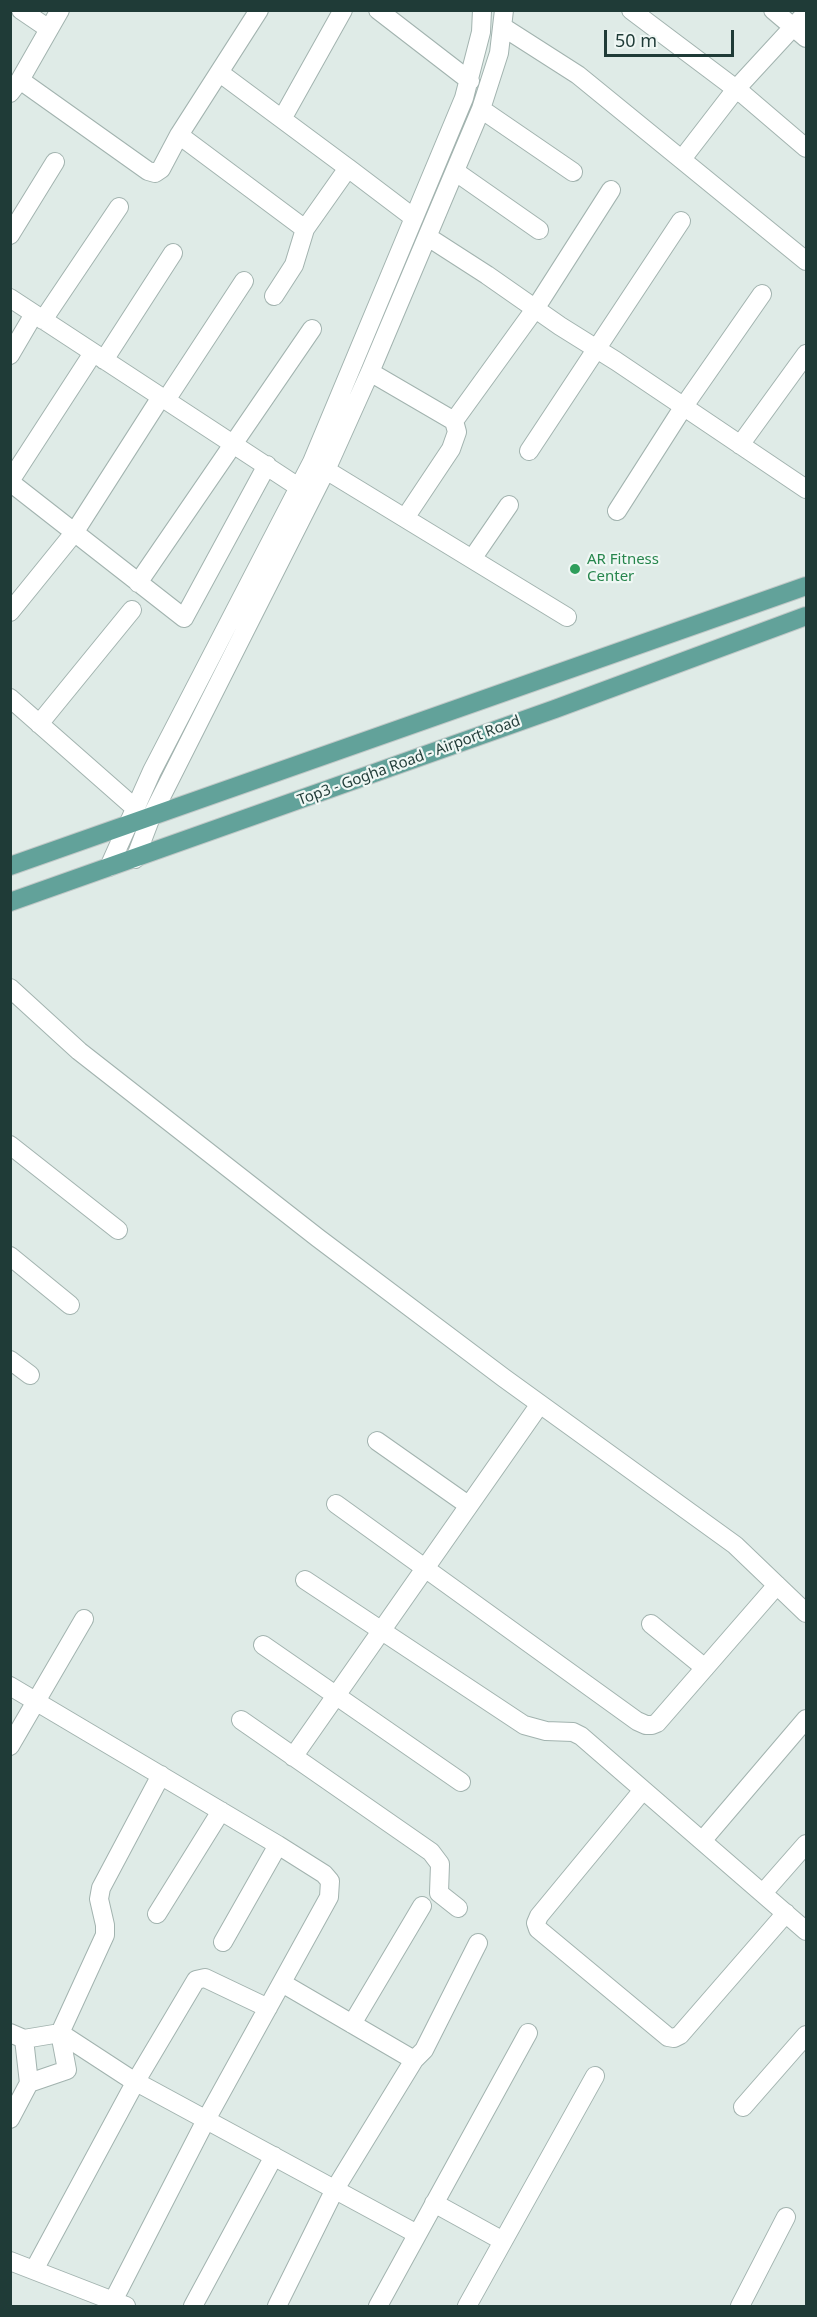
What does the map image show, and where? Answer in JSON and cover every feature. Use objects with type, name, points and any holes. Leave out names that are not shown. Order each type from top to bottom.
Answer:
[{"type":"main road","points":[[10,866],[132,816],[152,817],[807,586]]},
{"type":"main road","name":"Top3 - Gogha Road - Airport Road","points":[[10,902],[522,721],[807,616]]},
{"type":"street","points":[[21,10],[49,29]]},
{"type":"street","points":[[60,10],[15,86],[148,171],[155,173],[161,169],[179,135],[259,10]]},
{"type":"street","points":[[282,119],[343,10]]},
{"type":"street","points":[[378,10],[470,81]]},
{"type":"street","points":[[109,867],[194,690],[300,488],[470,81],[481,32],[482,10]]},
{"type":"street","points":[[631,10],[736,89],[807,148]]},
{"type":"street","points":[[773,10],[800,33]]},
{"type":"street","points":[[682,159],[736,89],[800,33],[807,13]]},
{"type":"street","points":[[135,859],[152,817],[326,470],[370,372],[481,109],[499,53],[504,19],[578,75],[807,261]]},
{"type":"street","points":[[220,73],[414,218]]},
{"type":"street","points":[[481,109],[573,172]]},
{"type":"street","points":[[179,135],[305,229]]},
{"type":"street","points":[[10,235],[55,162]]},
{"type":"street","points":[[274,296],[294,265],[305,229],[348,168]]},
{"type":"street","points":[[456,172],[539,230]]},
{"type":"street","points":[[454,421],[535,309],[611,190]]},
{"type":"street","points":[[10,354],[119,207]]},
{"type":"street","points":[[529,451],[681,221]]},
{"type":"street","points":[[428,237],[487,274],[535,309],[740,445],[805,484]]},
{"type":"street","points":[[173,253],[10,481],[184,618],[267,465]]},
{"type":"street","points":[[10,612],[74,533],[244,281]]},
{"type":"street","points":[[617,511],[684,406],[762,294]]},
{"type":"street","points":[[10,298],[300,488]]},
{"type":"street","points":[[138,583],[235,445],[312,329]]},
{"type":"street","points":[[740,445],[807,354]]},
{"type":"street","points":[[370,372],[454,421],[457,432],[451,449],[405,518]]},
{"type":"street","points":[[326,470],[567,617]]},
{"type":"street","points":[[472,559],[509,505]]},
{"type":"street","points":[[39,724],[132,610]]},
{"type":"street","points":[[10,698],[132,816]]},
{"type":"street","points":[[10,988],[106,1072],[318,1238],[540,1404],[735,1545],[807,1612]]},
{"type":"street","points":[[10,1144],[118,1230]]},
{"type":"street","points":[[10,1256],[70,1305]]},
{"type":"street","points":[[10,1360],[30,1375]]},
{"type":"street","points":[[293,1756],[540,1404]]},
{"type":"street","points":[[377,1441],[468,1505]]},
{"type":"street","points":[[336,1504],[646,1725],[657,1722],[777,1585]]},
{"type":"street","points":[[305,1580],[524,1725],[546,1731],[573,1732],[581,1736],[807,1931]]},
{"type":"street","points":[[10,1746],[84,1619]]},
{"type":"street","points":[[651,1624],[705,1668]]},
{"type":"street","points":[[263,1645],[461,1782]]},
{"type":"street","points":[[10,1686],[279,1845],[324,1875],[330,1881],[331,1889],[207,2118],[119,2304],[10,2260]]},
{"type":"street","points":[[241,1720],[431,1852],[440,1864],[439,1893],[458,1908]]},
{"type":"street","points":[[702,1841],[805,1725]]},
{"type":"street","points":[[29,2083],[66,2070],[60,2033],[105,1935],[99,1899],[101,1888],[160,1775]]},
{"type":"street","points":[[643,1790],[539,1916],[536,1923],[538,1929],[668,2037],[674,2038],[680,2035],[786,1913]]},
{"type":"street","points":[[158,1914],[221,1811]]},
{"type":"street","points":[[763,1893],[807,1844]]},
{"type":"street","points":[[224,1942],[279,1845]]},
{"type":"street","points":[[352,2024],[422,1906]]},
{"type":"street","points":[[277,2307],[335,2189],[414,2060],[424,2050],[478,1944]]},
{"type":"street","points":[[34,2270],[136,2081],[196,1980],[205,1978],[268,2008]]},
{"type":"street","points":[[282,1983],[414,2060]]},
{"type":"street","points":[[378,2307],[528,2032]]},
{"type":"street","points":[[10,2119],[29,2083],[17,2036],[60,2033],[136,2081],[417,2234]]},
{"type":"street","points":[[743,2107],[807,2035]]},
{"type":"street","points":[[467,2307],[595,2076]]},
{"type":"street","points":[[193,2307],[274,2156]]},
{"type":"street","points":[[434,2203],[503,2241]]},
{"type":"street","points":[[740,2307],[786,2217]]},
{"type":"place","name":"AR Fitness Center","points":[[575,569]]}]
